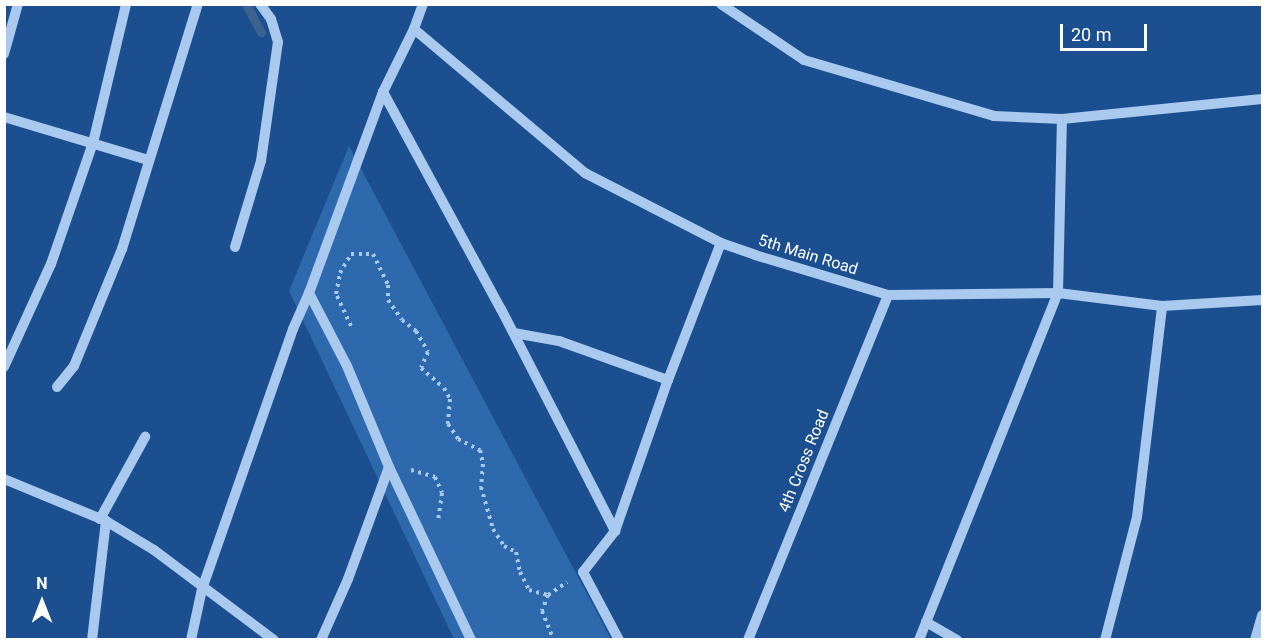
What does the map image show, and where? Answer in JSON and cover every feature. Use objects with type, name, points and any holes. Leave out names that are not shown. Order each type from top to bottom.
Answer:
[{"type":"street","points":[[4,54],[18,4]]},
{"type":"street","points":[[4,367],[51,264],[93,143],[126,4]]},
{"type":"street","points":[[57,387],[74,366],[117,260],[198,4]]},
{"type":"street","points":[[235,247],[261,161],[278,42],[271,19],[260,4]]},
{"type":"street","points":[[191,639],[202,589],[293,329],[309,293],[383,92],[414,29],[423,4]]},
{"type":"street","points":[[720,4],[804,60],[994,116],[1062,119],[1263,99]]},
{"type":"street","name":"5th Main Road","points":[[414,29],[585,173],[721,243],[888,295],[1058,293],[1162,306],[1263,300]]},
{"type":"street","points":[[383,92],[514,333],[615,531]]},
{"type":"street","points":[[4,117],[148,160]]},
{"type":"street","points":[[919,639],[1058,293],[1062,119]]},
{"type":"street","points":[[619,639],[583,572],[615,531],[668,380],[721,243]]},
{"type":"street","points":[[309,293],[347,366],[389,467],[471,639]]},
{"type":"street","name":"4th Cross Road","points":[[748,639],[888,295]]},
{"type":"street","points":[[1105,639],[1137,517],[1162,306]]},
{"type":"street","points":[[514,333],[559,341],[668,380]]},
{"type":"street","points":[[92,639],[103,520],[145,437]]},
{"type":"street","points":[[321,639],[348,579],[389,467]]},
{"type":"street","points":[[4,479],[103,520],[154,550],[202,589],[273,639]]},
{"type":"street","points":[[1255,639],[1263,615]]},
{"type":"street","points":[[926,622],[957,639]]},
{"type":"path","points":[[354,335],[336,294],[340,273],[351,254],[373,254],[388,285],[388,300],[402,320],[416,331],[428,352],[421,368],[444,388],[450,399],[448,424],[458,438],[480,450],[483,464],[481,487],[493,529],[504,546],[516,552],[520,572],[529,590],[548,595],[542,611],[554,639]]},
{"type":"path","points":[[402,464],[411,470],[435,477],[442,493],[437,530]]},
{"type":"shaded area","points":[[349,146],[611,639],[454,639],[289,291]]},
{"type":"waterway","points":[[246,4],[261,32]]}]
